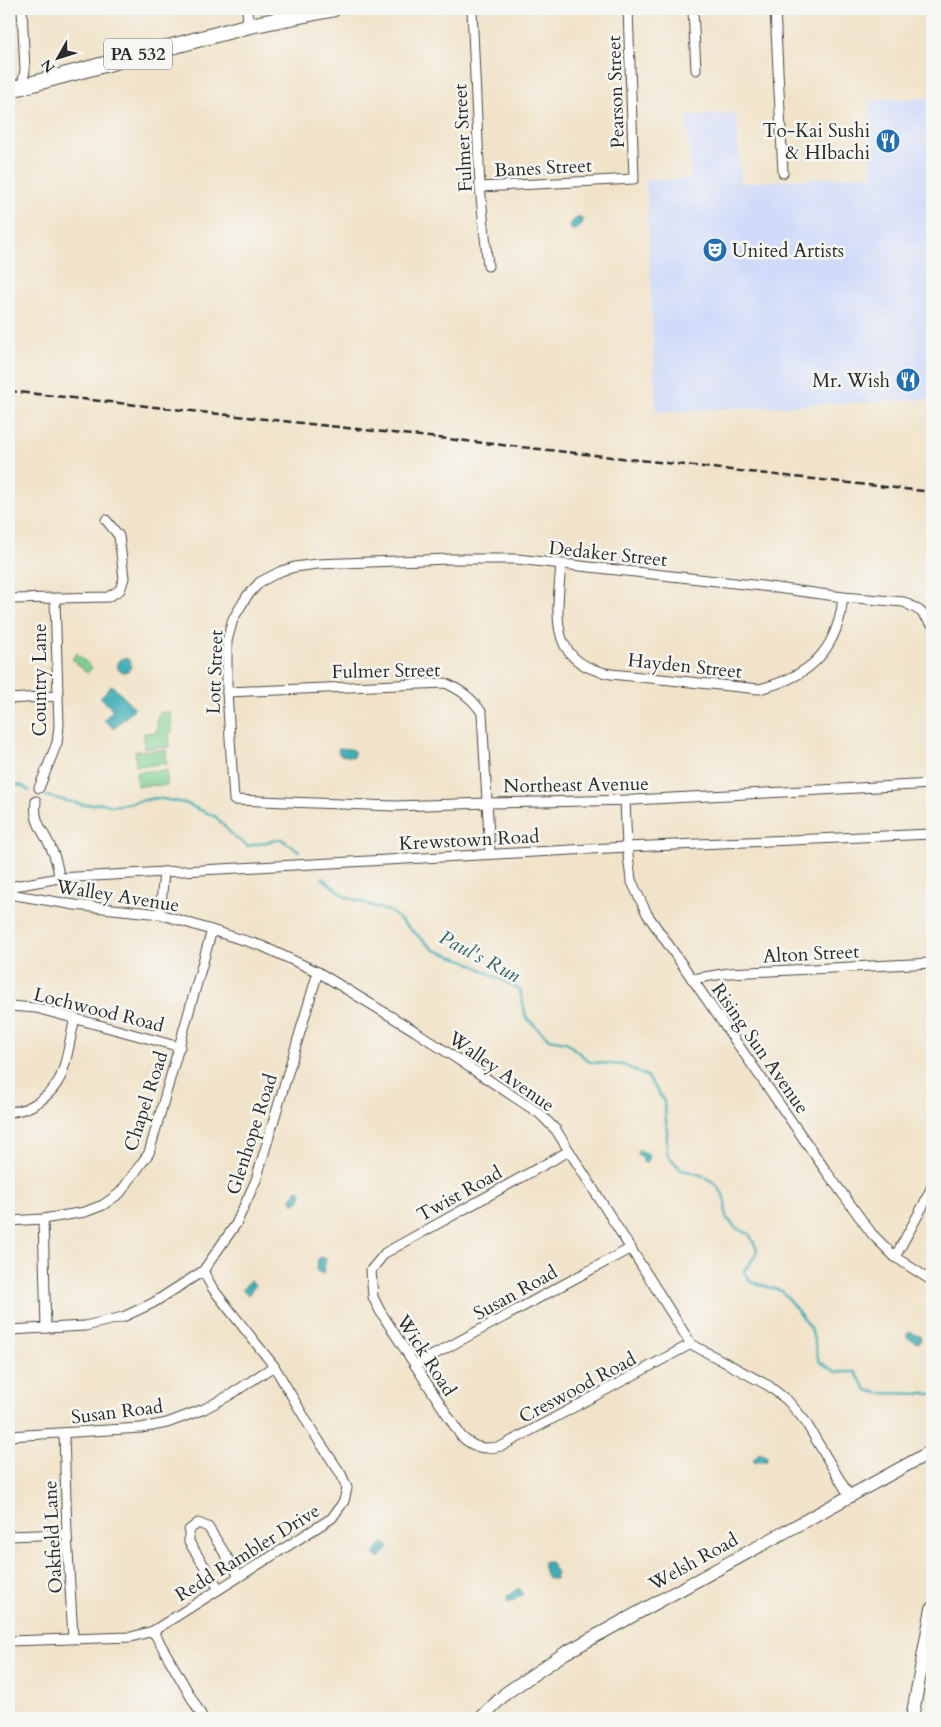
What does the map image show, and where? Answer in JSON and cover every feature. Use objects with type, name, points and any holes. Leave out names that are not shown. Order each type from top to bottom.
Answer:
[{"type":"main road","name":"PA 532","points":[[16,88],[248,26],[333,9]]},
{"type":"main road","name":"Welsh Road","points":[[481,1718],[506,1694],[564,1653],[932,1451]]},
{"type":"main road","points":[[912,1718],[932,1608]]},
{"type":"street","points":[[16,88],[25,70],[22,9]]},
{"type":"street","points":[[247,9],[248,26]]},
{"type":"street","name":"Fulmer Street","points":[[472,9],[480,187],[488,266]]},
{"type":"street","name":"Pearson Street","points":[[628,9],[634,175]]},
{"type":"street","points":[[692,9],[696,70]]},
{"type":"street","points":[[775,9],[783,173]]},
{"type":"street","name":"Banes Street","points":[[480,187],[634,180],[634,175]]},
{"type":"street","points":[[9,599],[54,600],[108,597],[120,590],[124,578],[119,536],[106,520]]},
{"type":"street","name":"Dedaker Street","points":[[273,575],[295,567],[327,564],[449,559],[517,559],[844,597],[904,602],[920,611],[932,624]]},
{"type":"street","name":"Hayden Street","points":[[561,564],[558,611],[561,639],[580,664],[595,671],[611,674],[759,689],[781,684],[817,661],[829,644],[838,624],[844,597]]},
{"type":"street","name":"Lott Street","points":[[232,787],[227,692],[227,641],[233,619],[247,596],[260,582],[273,575]]},
{"type":"street","name":"Country Lane","points":[[39,788],[57,743],[59,726],[54,600]]},
{"type":"street","name":"Fulmer Street","points":[[227,692],[445,683],[468,695],[482,713],[490,854]]},
{"type":"street","points":[[9,700],[57,696]]},
{"type":"street","name":"Northeast Avenue","points":[[232,787],[234,800],[394,806],[488,802],[625,800],[932,784]]},
{"type":"street","name":"Rising Sun Avenue","points":[[625,800],[627,847],[631,880],[647,914],[872,1234],[895,1257],[932,1281]]},
{"type":"street","points":[[36,801],[34,812],[57,863],[59,878]]},
{"type":"street","name":"Krewstown Road","points":[[9,887],[59,878],[627,847],[932,834]]},
{"type":"street","points":[[160,914],[164,872]]},
{"type":"street","name":"Walley Avenue","points":[[9,894],[75,905],[160,914],[262,946],[318,972],[415,1031],[540,1114],[556,1130],[570,1151],[692,1344],[770,1386],[788,1401],[805,1421],[850,1496]]},
{"type":"street","name":"Chapel Road","points":[[9,1221],[44,1219],[85,1212],[103,1206],[120,1193],[149,1153],[212,930]]},
{"type":"street","name":"Alton Street","points":[[692,979],[728,973],[932,963]]},
{"type":"street","name":"Glenhope Road","points":[[9,1330],[85,1326],[123,1317],[152,1303],[202,1271],[236,1224],[256,1180],[318,972]]},
{"type":"street","name":"Lochwood Road","points":[[9,1006],[36,1008],[180,1047]]},
{"type":"street","points":[[9,1112],[27,1109],[45,1097],[61,1076],[75,1018]]},
{"type":"street","name":"Twist Road","points":[[371,1270],[385,1253],[570,1151]]},
{"type":"street","points":[[895,1257],[932,1186]]},
{"type":"street","points":[[44,1219],[46,1328]]},
{"type":"street","name":"Susan Road","points":[[415,1365],[631,1248]]},
{"type":"street","name":"Wick Road","points":[[371,1270],[373,1297],[380,1311],[451,1423],[471,1445],[476,1446]]},
{"type":"street","name":"Redd Rambler Drive","points":[[9,1641],[131,1637],[153,1631],[332,1518],[344,1501],[347,1488],[342,1474],[313,1432],[274,1366],[213,1289],[202,1271]]},
{"type":"street","name":"Creswood Road","points":[[476,1446],[490,1449],[502,1446],[692,1344]]},
{"type":"street","name":"Susan Road","points":[[9,1436],[141,1428],[167,1423],[204,1409],[230,1395],[274,1366]]},
{"type":"street","name":"Oakfield Lane","points":[[64,1434],[73,1638]]},
{"type":"street","points":[[218,1589],[189,1542],[189,1530],[198,1523],[208,1526],[239,1576]]},
{"type":"street","points":[[9,1536],[67,1534]]},
{"type":"street","points":[[153,1631],[201,1717]]},
{"type":"shaded area","points":[[932,98],[932,399],[656,412],[646,179],[691,179],[687,116],[736,113],[741,183],[872,175],[869,100]]},
{"type":"green space","points":[[77,653],[92,668],[87,673],[72,659]]},
{"type":"green space","points":[[160,712],[171,712],[172,732],[169,732],[170,747],[144,748],[144,733],[157,732],[157,719]]},
{"type":"green space","points":[[166,750],[167,764],[136,766],[135,751]]},
{"type":"green space","points":[[167,770],[167,785],[137,786],[136,772]]},
{"type":"water","points":[[578,216],[583,219],[582,225],[576,230],[572,230],[569,225]]},
{"type":"water","points":[[124,658],[129,660],[131,665],[129,670],[124,672],[119,670],[117,665],[119,660]]},
{"type":"water","points":[[112,685],[135,708],[114,729],[104,720],[113,710],[100,697]]},
{"type":"water","points":[[339,748],[351,749],[354,751],[354,756],[340,755],[338,752]]},
{"type":"water","points":[[640,1150],[648,1154],[649,1159],[647,1163],[644,1163],[637,1154]]},
{"type":"water","points":[[297,1189],[302,1194],[299,1202],[294,1204],[291,1199]]},
{"type":"water","points":[[321,1257],[326,1259],[323,1274],[316,1270],[318,1259]]},
{"type":"water","points":[[250,1280],[256,1285],[248,1295],[242,1290]]},
{"type":"water","points":[[910,1332],[920,1336],[920,1342],[917,1343],[907,1337],[907,1334]]},
{"type":"water","points":[[759,1453],[767,1456],[767,1461],[754,1462],[754,1458]]},
{"type":"water","points":[[382,1543],[386,1544],[389,1548],[378,1558],[374,1554]]},
{"type":"water","points":[[544,1561],[550,1562],[557,1573],[555,1580],[548,1578],[542,1566]]},
{"type":"water","points":[[519,1588],[523,1594],[511,1602],[507,1601],[507,1596]]},
{"type":"waterway","name":"Paul's Run","points":[[9,784],[23,786],[29,791]]},
{"type":"waterway","name":"Paul's Run","points":[[46,796],[85,805],[102,803],[113,806],[156,798],[185,803],[216,817],[234,837],[248,846],[281,839],[299,851]]},
{"type":"waterway","name":"Paul's Run","points":[[322,878],[346,897],[391,912],[434,950],[466,961],[520,990],[526,1017],[549,1039],[566,1042],[590,1062],[623,1065],[647,1076],[664,1101],[667,1154],[681,1170],[701,1175],[719,1188],[725,1201],[726,1217],[736,1228],[749,1234],[757,1249],[755,1256],[744,1271],[751,1282],[782,1291],[811,1328],[819,1361],[836,1372],[855,1372],[867,1390],[878,1393],[932,1394]]},
{"type":"railway","points":[[9,391],[932,492]]},
{"type":"place","name":"To-Kai Sushi & HIbachi","points":[[888,141]]},
{"type":"place","name":"United Artists","points":[[715,250]]},
{"type":"place","name":"Mr. Wish","points":[[908,380]]}]
